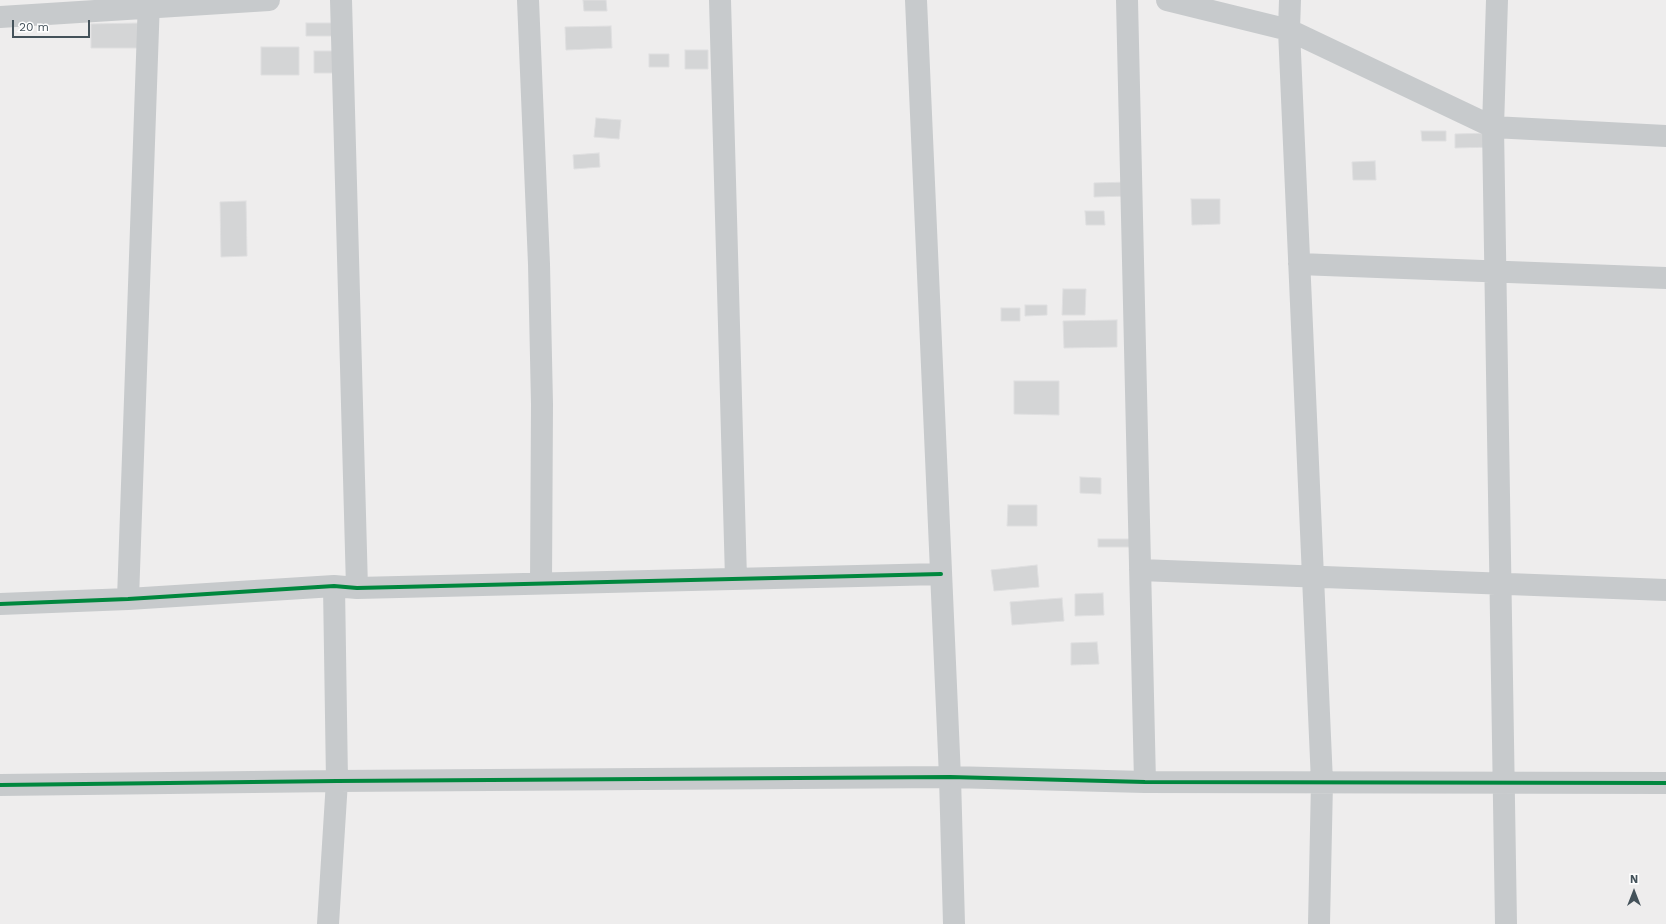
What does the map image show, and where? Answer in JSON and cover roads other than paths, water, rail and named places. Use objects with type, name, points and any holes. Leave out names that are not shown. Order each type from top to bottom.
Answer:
[{"type":"street","points":[[0,17],[148,4],[269,0]]},
{"type":"street","points":[[341,0],[357,588]]},
{"type":"street","points":[[528,0],[539,264],[542,404],[541,583]]},
{"type":"street","points":[[720,0],[736,579]]},
{"type":"street","points":[[916,0],[950,777],[954,924]]},
{"type":"street","points":[[1127,0],[1145,782]]},
{"type":"street","points":[[1167,0],[1289,30],[1493,127],[1666,136]]},
{"type":"street","points":[[1290,0],[1289,30],[1322,782],[1319,924]]},
{"type":"street","points":[[1497,0],[1493,127],[1506,924]]},
{"type":"street","points":[[128,599],[148,4]]},
{"type":"street","points":[[1299,264],[1496,270],[1666,278]]},
{"type":"street","points":[[1140,570],[1666,590]]},
{"type":"street","points":[[0,604],[128,599],[334,586],[357,588],[941,574]]},
{"type":"street","points":[[328,924],[337,781],[334,586]]},
{"type":"street","points":[[0,785],[950,777],[1145,782],[1666,783]]}]
